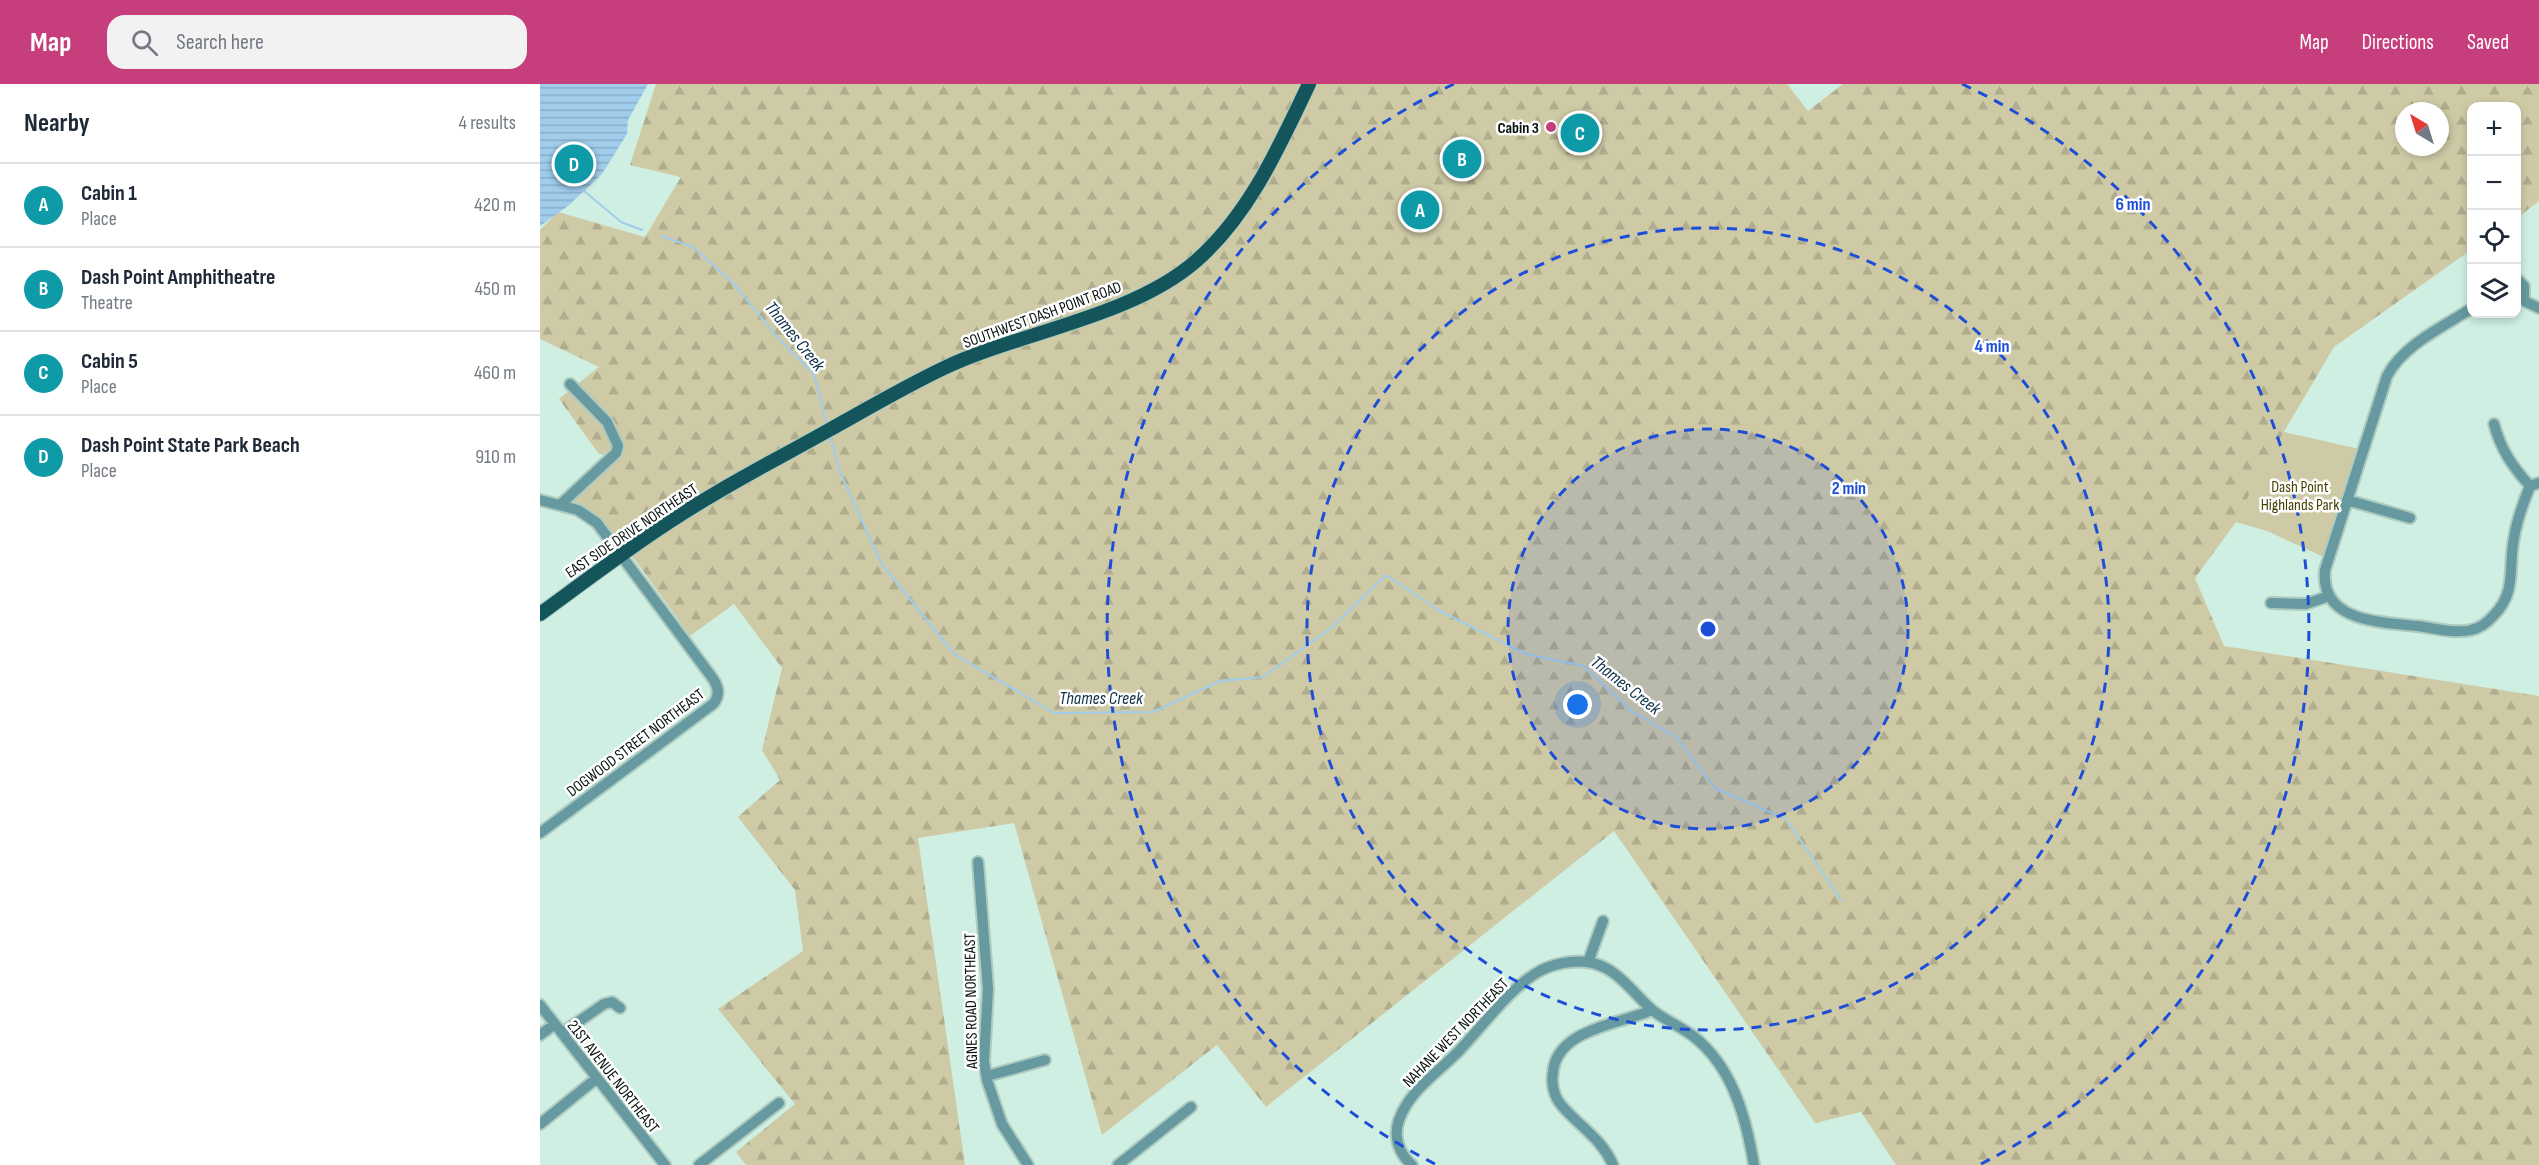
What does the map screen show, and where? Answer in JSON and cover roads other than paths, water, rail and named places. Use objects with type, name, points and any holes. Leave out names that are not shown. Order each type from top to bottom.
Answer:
[{"type":"main road","name":"SOUTHWEST DASH POINT ROAD","points":[[711,496],[945,368],[1117,306],[1152,291],[1194,263],[1212,246],[1235,218],[1259,182],[1309,84]]},
{"type":"main road","name":"EAST SIDE DRIVE NORTHEAST","points":[[540,614],[620,555],[711,496]]},
{"type":"street","points":[[2521,299],[2539,309]]},
{"type":"street","points":[[2467,311],[2405,352],[2392,365],[2325,570],[2328,596],[2349,614],[2369,620],[2455,631],[2480,627],[2502,607],[2510,593],[2514,540],[2520,511],[2534,484],[2516,471],[2502,450],[2494,424]]},
{"type":"street","points":[[561,504],[616,453],[618,446],[607,422],[570,384]]},
{"type":"street","points":[[540,500],[561,504],[592,518],[620,555]]},
{"type":"street","points":[[2347,500],[2410,518]]},
{"type":"street","name":"DOGWOOD STREET NORTHEAST","points":[[540,833],[713,704],[718,696],[718,687],[714,679],[620,555]]},
{"type":"street","points":[[2271,603],[2306,604],[2328,596]]},
{"type":"street","name":"AGNES ROAD NORTHEAST","points":[[978,862],[988,989],[984,1061],[989,1090],[1002,1124],[1028,1165]]},
{"type":"street","points":[[1603,921],[1588,962],[1624,981],[1652,1010],[1693,1036],[1714,1056],[1740,1103],[1754,1165]]},
{"type":"street","name":"NAHANE WEST NORTHEAST","points":[[1412,1165],[1399,1149],[1397,1128],[1402,1112],[1418,1090],[1528,979],[1554,965],[1588,962]]},
{"type":"street","points":[[540,1035],[559,1028],[604,1004],[612,1002],[620,1008]]},
{"type":"street","name":"21ST AVENUE NORTHEAST","points":[[540,1005],[665,1165]]},
{"type":"street","points":[[1613,1165],[1599,1141],[1560,1104],[1553,1086],[1553,1068],[1558,1054],[1576,1037],[1652,1010]]},
{"type":"street","points":[[987,1076],[1045,1060]]},
{"type":"street","points":[[540,1124],[597,1078]]},
{"type":"street","points":[[699,1165],[779,1103]]},
{"type":"street","points":[[1118,1165],[1191,1107]]},
{"type":"water","points":[[540,84],[648,84],[628,120],[627,134],[602,174],[568,206],[540,226]]},
{"type":"waterway","name":"Thames Creek","points":[[583,190],[621,222],[642,230]]},
{"type":"waterway","name":"Thames Creek","points":[[661,236],[693,247],[733,283],[776,336],[814,374],[827,425]]},
{"type":"waterway","name":"Thames Creek","points":[[830,436],[840,472],[881,563],[954,654],[1054,713],[1153,712],[1220,681],[1263,677],[1331,628],[1386,575],[1440,611],[1526,654],[1584,666],[1631,711],[1676,737],[1715,788],[1786,819],[1841,900]]},
{"type":"place","name":"Cabin 3","points":[[1551,127]]},
{"type":"place","name":"Cabin 5","points":[[1580,133]]},
{"type":"place","name":"Dash Point Amphitheatre","points":[[1462,159]]},
{"type":"place","name":"Dash Point State Park Beach","points":[[574,164]]},
{"type":"place","name":"Cabin 1","points":[[1420,210]]},
{"type":"park label","name":"Dash Point Highlands Park","points":[[2300,495]]}]
